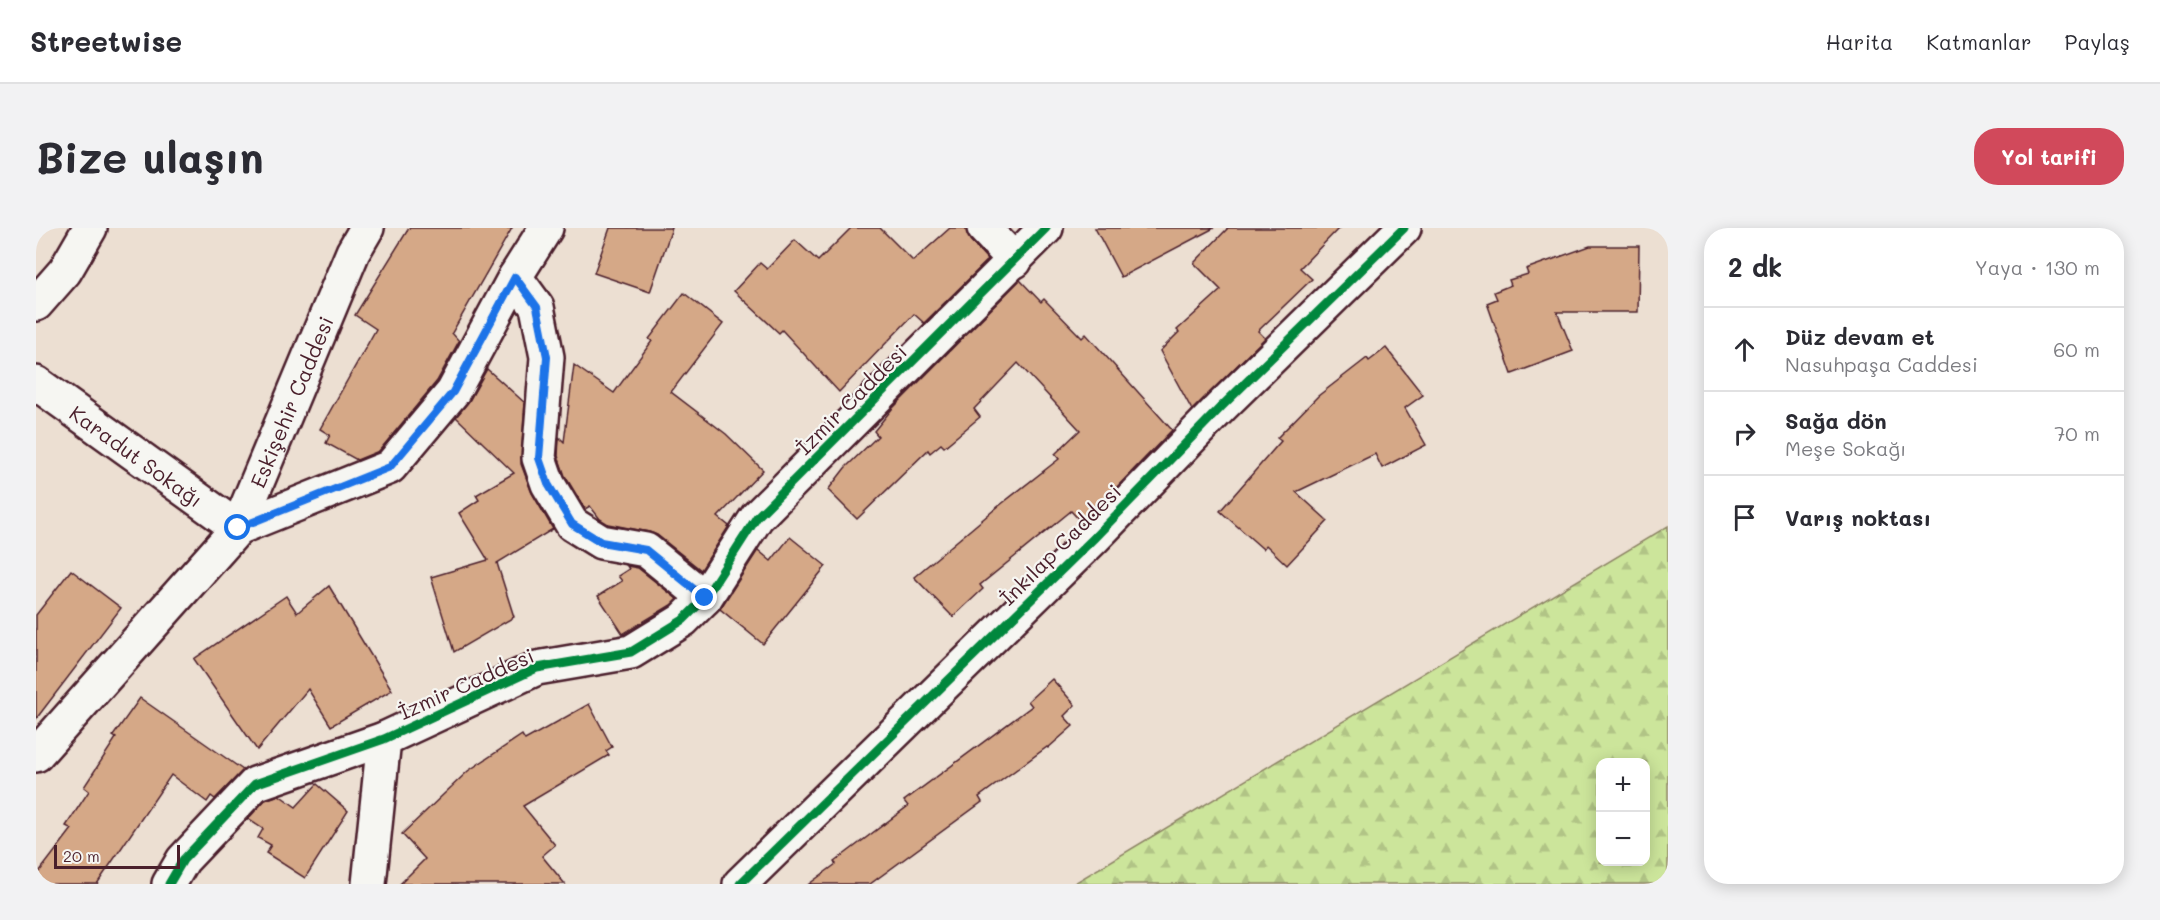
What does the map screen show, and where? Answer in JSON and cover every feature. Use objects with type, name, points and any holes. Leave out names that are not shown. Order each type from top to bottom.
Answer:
[{"type":"street","points":[[36,304],[65,271],[90,228]]},
{"type":"street","name":"Eskişehir Caddesi","points":[[36,754],[238,528],[354,252],[367,228]]},
{"type":"street","points":[[238,528],[390,467],[453,392],[515,277],[546,228]]},
{"type":"street","points":[[984,228],[1015,261]]},
{"type":"street","name":"İzmir Caddesi","points":[[168,884],[183,860],[255,784],[384,739],[537,668],[631,652],[683,620],[705,598],[758,517],[1046,228]]},
{"type":"street","name":"İnkılap Caddesi","points":[[740,884],[1093,539],[1229,399],[1404,228]]},
{"type":"street","points":[[515,277],[537,307],[547,357],[539,458],[548,484],[572,524],[601,542],[646,550],[705,598]]},
{"type":"street","name":"Karadut Sokağı","points":[[36,383],[238,528]]},
{"type":"street","points":[[369,884],[384,739]]},
{"type":"green space","points":[[1668,526],[1668,884],[1073,884]]},
{"type":"building","points":[[409,228],[512,228],[452,333],[459,341],[437,381],[379,451],[357,460],[326,443],[330,435],[320,429],[376,329],[355,315]]},
{"type":"building","points":[[610,228],[672,228],[650,292],[594,273]]},
{"type":"building","points":[[851,228],[880,228],[913,261],[950,228],[966,228],[970,240],[988,260],[924,323],[914,314],[839,392],[782,330],[779,333],[734,291],[760,263],[767,269],[795,240],[818,261]]},
{"type":"building","points":[[1095,228],[1214,228],[1121,277]]},
{"type":"building","points":[[1228,228],[1339,228],[1300,268],[1312,279],[1258,331],[1265,338],[1192,410],[1160,351],[1179,332],[1177,330],[1221,290],[1194,263]]},
{"type":"building","points":[[1590,246],[1639,246],[1638,312],[1557,312],[1573,351],[1512,374],[1487,303],[1497,299],[1494,292],[1511,285],[1509,280],[1528,274],[1526,269]]},
{"type":"building","points":[[1020,280],[1041,302],[1044,299],[1082,338],[1086,334],[1172,430],[1082,523],[1071,511],[980,585],[983,589],[953,617],[914,577],[1059,459],[1055,454],[1080,430],[1018,363],[974,409],[980,417],[944,447],[941,444],[930,453],[928,450],[857,519],[828,490],[845,468],[878,436],[874,431],[892,409]]},
{"type":"building","points":[[684,293],[723,324],[671,392],[726,434],[763,470],[718,517],[729,526],[701,570],[657,535],[608,524],[600,519],[590,506],[585,509],[565,476],[558,456],[559,437],[564,442],[574,365],[614,393],[652,341],[649,339]]},
{"type":"building","points":[[1386,348],[1423,395],[1405,408],[1426,445],[1382,468],[1375,454],[1296,492],[1328,521],[1287,565],[1266,545],[1263,549],[1220,511],[1281,441],[1277,438],[1318,396],[1367,358],[1369,361]]},
{"type":"building","points":[[487,369],[525,403],[521,464],[532,493],[553,529],[497,563],[514,617],[454,652],[431,577],[488,560],[459,513],[479,500],[476,495],[514,473],[456,417],[469,401]]},
{"type":"building","points":[[790,537],[826,566],[763,644],[720,609],[758,550],[771,561]]},
{"type":"building","points":[[627,566],[638,568],[677,599],[623,634],[598,596],[622,581],[618,576],[629,569]]},
{"type":"building","points":[[71,570],[121,608],[36,719],[36,615]]},
{"type":"building","points":[[329,586],[392,690],[331,726],[308,689],[257,750],[194,659],[286,596],[297,613]]},
{"type":"building","points":[[1052,679],[1075,705],[1064,716],[1073,726],[1048,748],[979,797],[982,802],[870,884],[809,884],[836,864],[834,862],[908,806],[904,801],[1032,706],[1028,701]]},
{"type":"building","points":[[140,698],[243,770],[215,799],[211,796],[207,802],[171,775],[97,884],[36,884],[36,876],[72,829],[66,826],[89,791],[84,787],[116,738],[113,736]]},
{"type":"building","points":[[589,704],[612,747],[606,751],[609,755],[523,806],[555,845],[542,856],[565,884],[400,884],[425,859],[402,834],[468,771],[522,735],[525,740]]},
{"type":"building","points":[[317,784],[348,811],[305,878],[266,853],[271,845],[258,838],[263,829],[248,819],[265,800],[279,795],[296,807]]},
{"type":"cycle path","points":[[169,884],[183,860],[255,784],[384,739],[537,668],[631,652],[683,620],[705,598],[757,517],[1046,228]]},
{"type":"cycle path","points":[[740,884],[1093,539],[1221,407],[1404,228]]},
{"type":"route","points":[[238,528],[390,467],[453,392],[515,277],[537,307],[547,357],[539,458],[548,484],[572,524],[601,542],[646,550],[705,598]]}]
